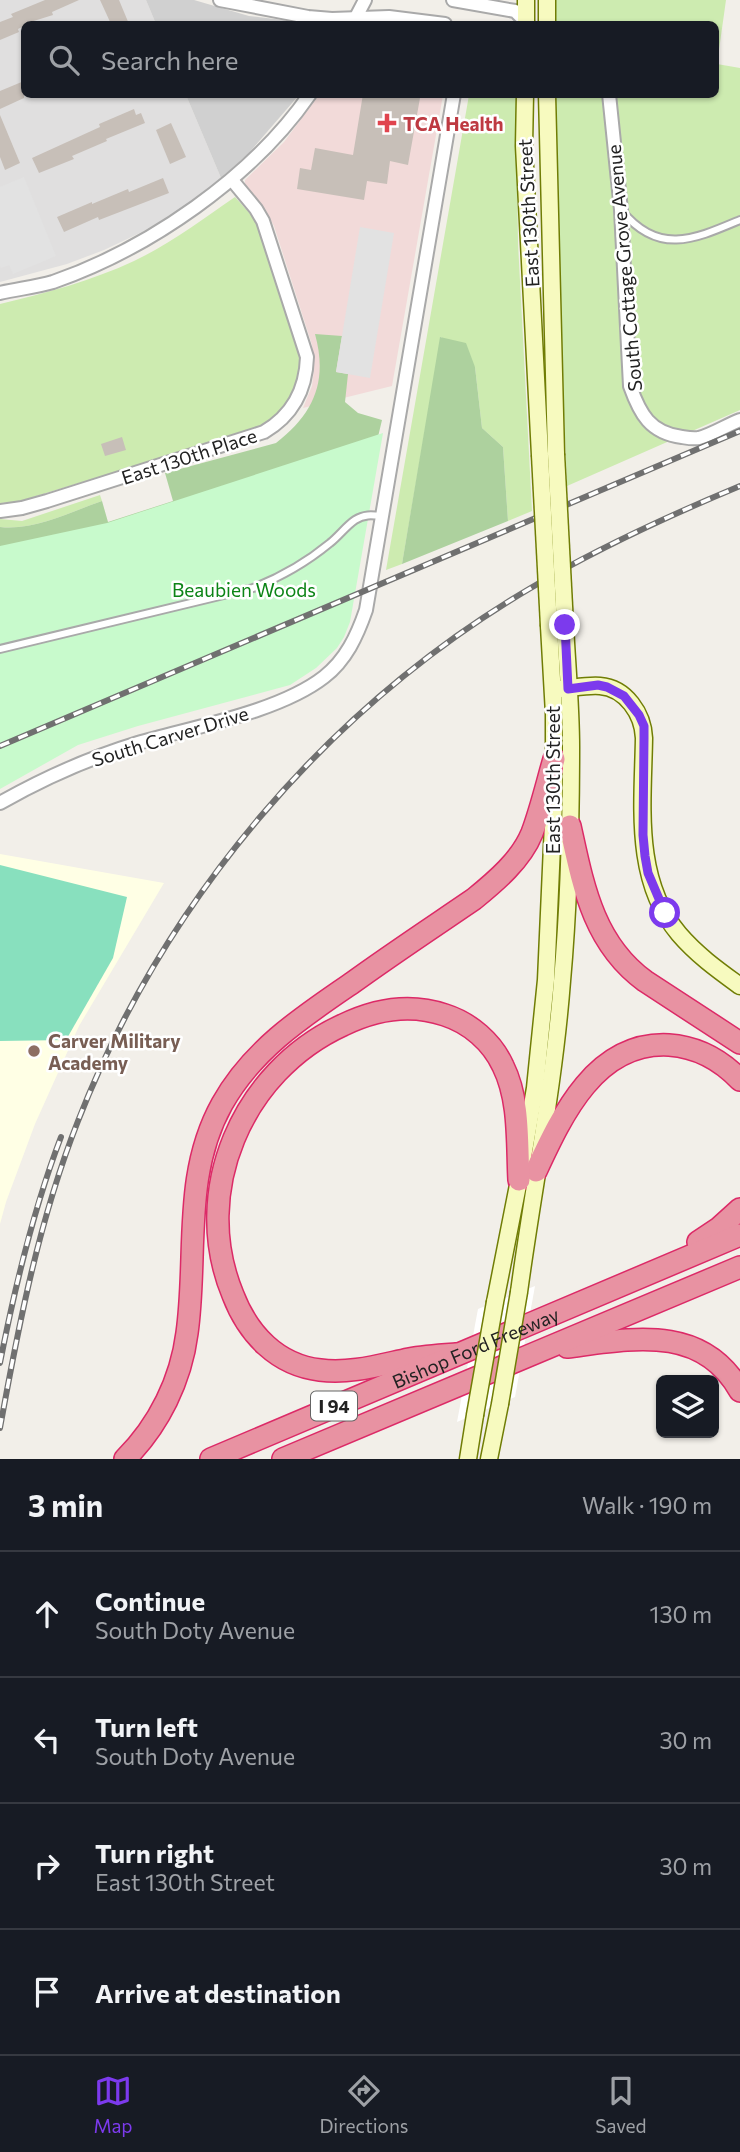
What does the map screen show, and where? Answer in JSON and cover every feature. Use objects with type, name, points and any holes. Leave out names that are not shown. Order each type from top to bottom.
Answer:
[{"type":"highway","points":[[125,1459],[135,1450],[160,1413],[177,1374],[189,1315],[197,1171],[211,1126],[232,1087],[254,1059],[287,1029],[493,883],[522,850],[531,834],[554,759]]},
{"type":"highway","points":[[570,826],[589,902],[596,922],[613,951],[645,981],[740,1043]]},
{"type":"highway","points":[[456,1354],[411,1358],[343,1371],[322,1371],[290,1362],[262,1343],[239,1311],[223,1264],[218,1220],[219,1194],[229,1149],[252,1102],[284,1065],[318,1037],[356,1019],[392,1009],[423,1009],[454,1018],[468,1026],[481,1036],[503,1064],[513,1096],[528,1175]]},
{"type":"highway","points":[[528,1175],[574,1098],[601,1067],[625,1052],[652,1045],[693,1049],[719,1061],[740,1080]]},
{"type":"highway","points":[[659,1270],[719,1228],[740,1209]]},
{"type":"highway","name":"Bishop Ford Freeway","points":[[211,1459],[740,1235]]},
{"type":"highway","name":"Bishop Ford Freeway","points":[[282,1459],[740,1267]]},
{"type":"highway","points":[[540,1350],[633,1339],[665,1339],[692,1348],[711,1359],[728,1373],[740,1391]]},
{"type":"highway","points":[[316,1459],[332,1451],[370,1422]]},
{"type":"main road","points":[[526,0],[526,21]]},
{"type":"main road","points":[[547,0],[547,21]]},
{"type":"main road","name":"East 130th Street","points":[[489,1459],[519,1292],[546,980],[554,759],[560,689],[548,455],[524,146],[525,98]]},
{"type":"main road","name":"East 130th Street","points":[[547,98],[548,455]]},
{"type":"main road","points":[[560,689],[598,685],[607,687],[624,696],[639,715],[644,726],[643,835],[648,873],[654,891],[677,932],[712,966],[740,986]]},
{"type":"main road","name":"East 130th Street","points":[[468,1459],[495,1302],[528,1175],[554,1059],[570,866],[571,744],[560,689]]},
{"type":"street","points":[[220,0],[309,17],[354,21],[389,17],[421,21]]},
{"type":"street","points":[[354,21],[365,0]]},
{"type":"street","points":[[453,0],[515,12],[523,21]]},
{"type":"street","points":[[0,293],[51,282],[123,250],[186,215],[257,157],[307,98]]},
{"type":"street","points":[[382,516],[453,98]]},
{"type":"street","name":"South Cottage Grove Avenue","points":[[609,98],[621,210],[630,386],[636,402],[649,424],[671,436],[696,439],[740,419]]},
{"type":"street","name":"East 130th Place","points":[[0,511],[22,509],[264,432],[281,422],[286,415],[301,391],[307,357],[263,221],[232,180]]},
{"type":"street","name":"South Carver Drive","points":[[0,803],[41,781],[106,754],[273,704],[324,678],[350,648],[366,610],[382,516]]},
{"type":"lane","points":[[621,210],[642,230],[672,241],[691,239],[740,220]]},
{"type":"lane","points":[[0,649],[253,588],[274,580],[302,563],[330,544],[356,520],[368,514],[382,516]]},
{"type":"shaded area","points":[[0,0],[146,0],[155,21],[21,21],[21,98],[187,98],[221,178],[172,214],[104,250],[67,264],[0,282]]},
{"type":"shaded area","points":[[146,0],[194,0],[249,16],[292,21],[155,21]]},
{"type":"shaded area","points":[[187,98],[296,98],[248,154],[221,178]]},
{"type":"shaded area","points":[[317,98],[442,98],[392,386],[303,408],[312,386],[312,345],[274,226],[245,184],[245,180],[284,142]]},
{"type":"shaded area","points":[[24,177],[56,256],[13,274],[9,265],[0,266],[0,187]]},
{"type":"shaded area","points":[[360,227],[394,233],[370,378],[336,372]]},
{"type":"shaded area","name":"Carver Military Academy","points":[[0,854],[164,883],[79,1026],[35,1124],[0,1224]]},
{"type":"green space","points":[[552,0],[726,0],[719,50],[719,21],[552,21]]},
{"type":"green space","points":[[719,64],[740,68],[740,410],[567,486],[551,98],[719,98]]},
{"type":"green space","points":[[468,98],[516,98],[518,243],[532,511],[508,521],[503,447],[482,428],[475,367],[441,337],[402,564],[386,570]]},
{"type":"green space","points":[[235,197],[253,217],[260,233],[300,353],[298,381],[283,409],[258,428],[17,502],[0,503],[0,304],[68,286],[134,261],[173,239]]},
{"type":"green space","points":[[315,334],[342,336],[336,372],[348,374],[345,402],[358,413],[382,420],[377,441],[0,600],[0,527],[39,523],[102,501],[108,522],[173,501],[165,473],[276,443],[300,420],[315,395],[320,367]]},
{"type":"green space","points":[[440,337],[466,343],[475,367],[482,428],[503,447],[508,521],[402,564]]},
{"type":"green space","name":"Beaubien Woods","points":[[383,433],[350,622],[337,648],[316,668],[290,685],[78,745],[0,789],[0,546],[107,523]]},
{"type":"green space","points":[[100,495],[102,501],[52,520],[26,526],[0,527],[0,519],[22,521]]},
{"type":"green space","name":"Carver Military Academy","points":[[0,865],[127,897],[113,958],[66,1040],[0,1041]]},
{"type":"pier","points":[[535,1286],[515,1397],[457,1422],[478,1309]]},
{"type":"building","points":[[45,0],[79,0],[52,12],[53,15],[34,21],[21,21],[19,32],[0,40],[0,22],[13,17],[11,14]]},
{"type":"building","points":[[100,0],[119,0],[128,21],[110,21]]},
{"type":"building","points":[[21,82],[21,98],[24,98],[0,109],[0,91]]},
{"type":"building","name":"TCA Health","points":[[362,98],[420,98],[408,165],[390,161],[387,184],[367,181],[364,200],[297,189],[300,168],[311,170],[315,148],[353,155]]},
{"type":"building","points":[[134,109],[136,115],[141,113],[145,123],[72,156],[74,159],[39,173],[32,158]]},
{"type":"building","points":[[0,115],[20,163],[5,170],[0,157]]},
{"type":"building","points":[[171,123],[186,157],[170,164],[156,130]]},
{"type":"building","points":[[163,178],[169,193],[99,220],[98,217],[64,232],[57,217],[92,202],[128,189],[129,192]]},
{"type":"building","points":[[122,437],[126,450],[105,456],[101,444]]},
{"type":"railway","points":[[0,746],[740,431]]},
{"type":"railway","points":[[0,1428],[41,1234],[78,1121],[114,1040],[156,962],[205,888],[260,818],[320,752],[385,692],[455,637],[580,560],[659,521],[740,486]]},
{"type":"railway","points":[[0,1363],[26,1248],[61,1137]]},
{"type":"place","name":"TCA Health","points":[[387,123]]},
{"type":"place","name":"Carver Military Academy","points":[[34,1051]]},
{"type":"route","points":[[565,625],[568,689],[598,685],[616,691],[633,705],[644,726],[645,856],[654,891],[665,913]]}]
